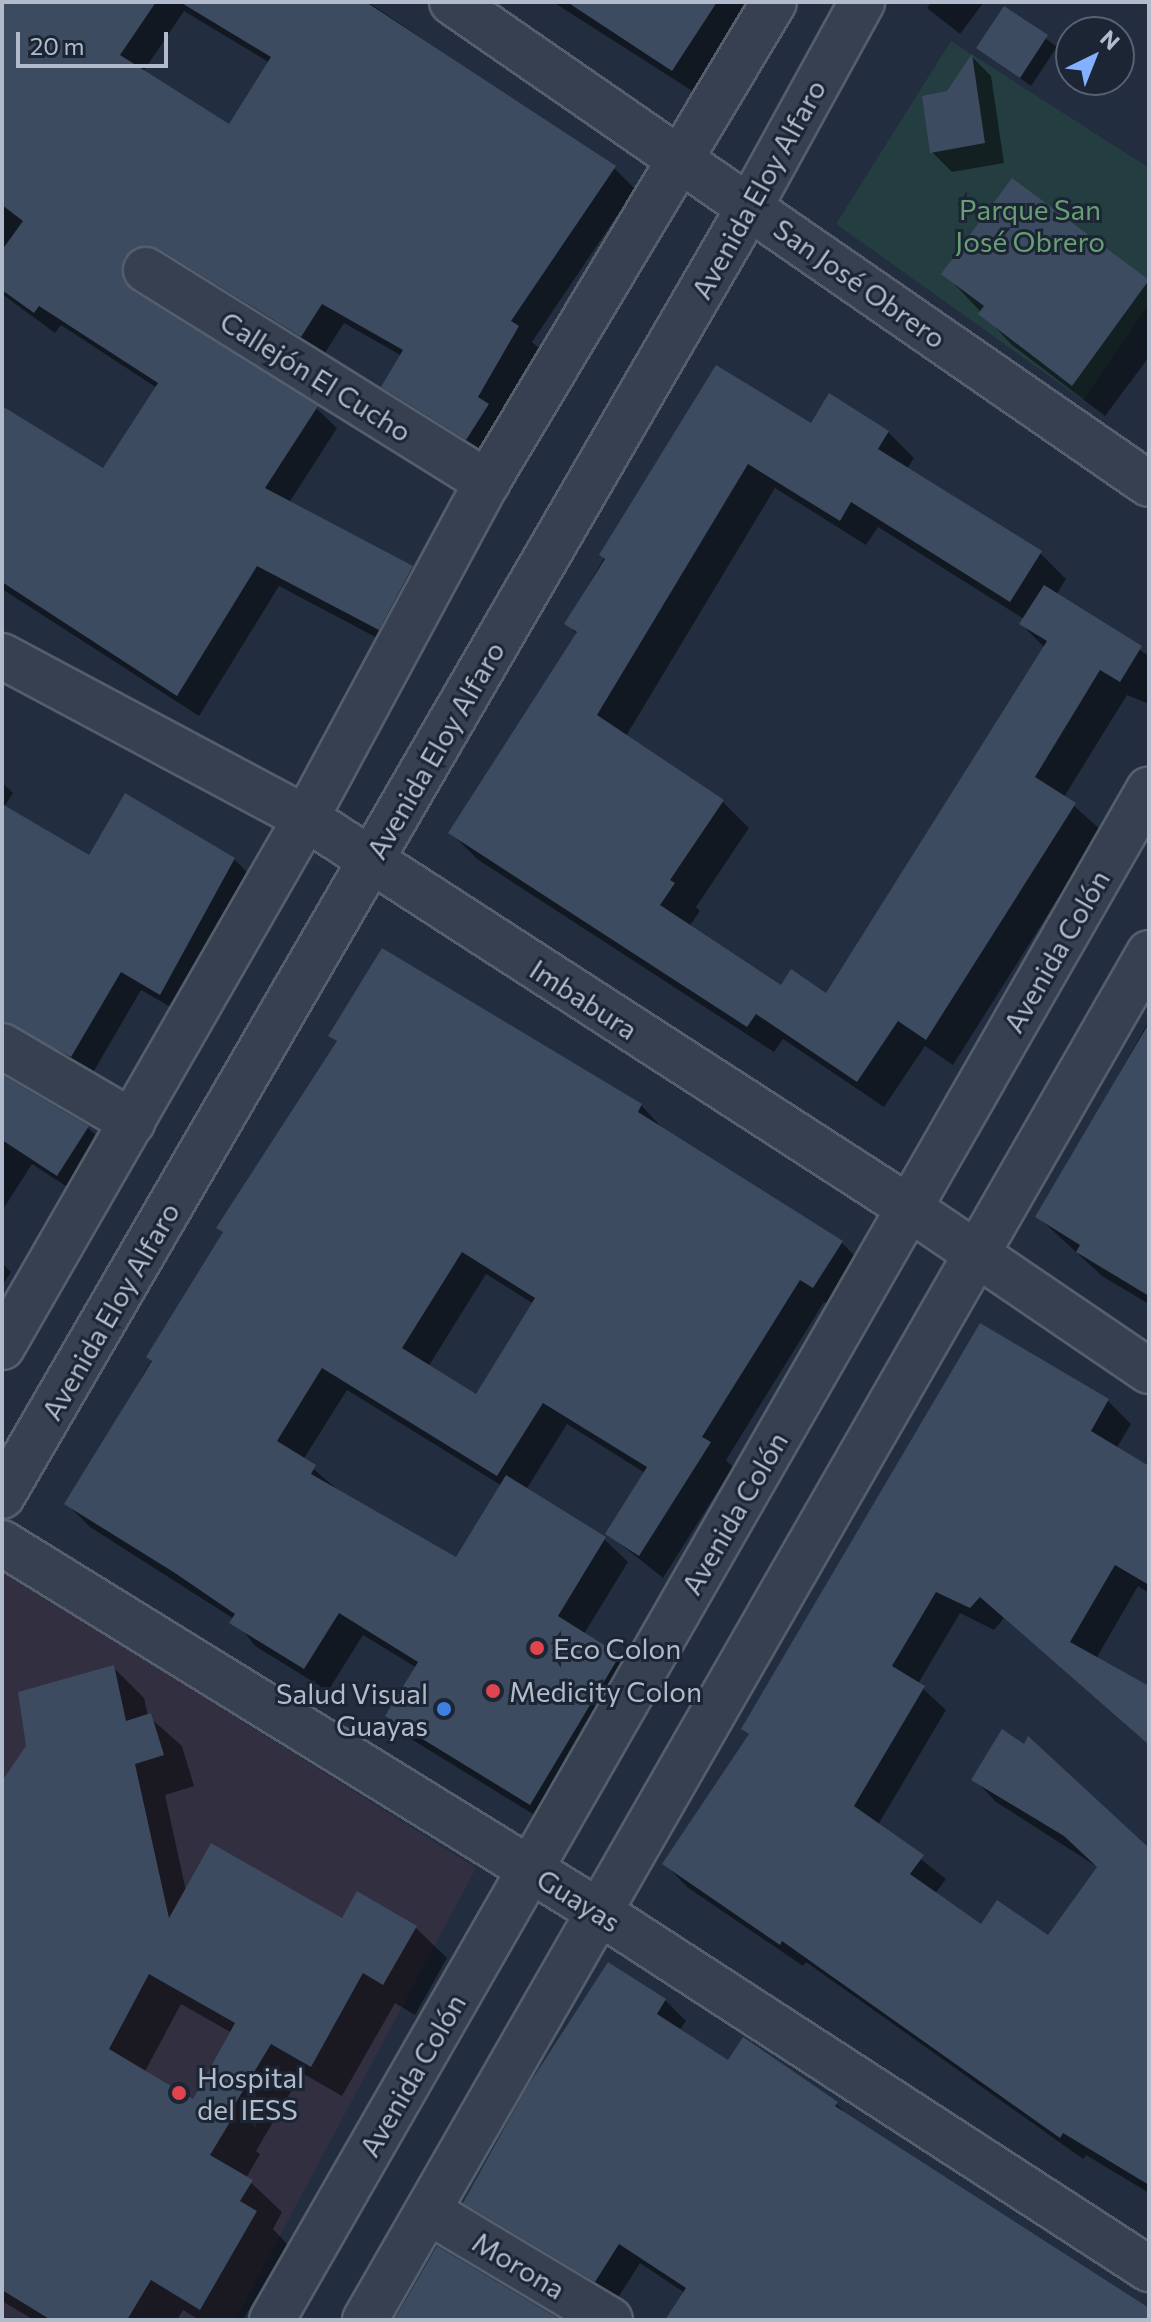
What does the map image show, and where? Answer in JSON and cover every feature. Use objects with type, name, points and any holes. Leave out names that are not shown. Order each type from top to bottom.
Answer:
[{"type":"street","name":"San José Obrero","points":[[452,2],[1149,484]]},
{"type":"street","points":[[2,1347],[306,818],[487,482],[682,161],[774,2]]},
{"type":"street","name":"Avenida Eloy Alfaro","points":[[2,1496],[750,206],[862,2]]},
{"type":"street","name":"Callejón El Cucho","points":[[146,270],[487,482]]},
{"type":"street","name":"Imbabura","points":[[2,656],[306,818],[909,1208],[1149,1371]]},
{"type":"street","name":"Avenida Colón","points":[[272,2320],[1149,789]]},
{"type":"street","points":[[365,2320],[1149,953]]},
{"type":"street","points":[[2,1046],[132,1122]]},
{"type":"street","name":"Guayas","points":[[2,1543],[599,1912],[1149,2269]]},
{"type":"street","name":"Morona","points":[[428,2211],[610,2320]]},
{"type":"shaded area","name":"Hospital del IESS","points":[[3,1570],[476,1868],[235,2320],[2,2317]]},
{"type":"green space","name":"Parque San José Obrero","points":[[951,41],[1149,168],[1149,304],[1083,400],[836,224]]},
{"type":"building","points":[[2,2],[156,2],[120,55],[229,124],[271,57],[180,2],[366,2],[616,166],[511,321],[519,326],[478,397],[489,404],[466,440],[381,387],[403,350],[322,304],[301,337],[159,249],[135,248],[124,258],[124,281],[133,291],[318,406],[265,488],[413,566],[379,630],[257,566],[177,696],[2,582],[2,406],[103,468],[158,383],[39,306],[34,313],[2,290],[2,250],[23,221],[2,205]]},
{"type":"building","points":[[567,2],[717,2],[672,71]]},
{"type":"building","points":[[1004,6],[1048,35],[1020,78],[976,48]]},
{"type":"building","points":[[972,54],[985,143],[930,153],[922,96],[947,91]]},
{"type":"building","points":[[1012,178],[1149,280],[1072,386],[978,314],[984,306],[941,274]]},
{"type":"building","points":[[716,365],[811,423],[829,393],[889,431],[878,449],[1042,551],[1010,602],[851,502],[840,521],[748,464],[597,715],[724,800],[670,880],[675,883],[660,905],[781,985],[791,969],[826,993],[1047,641],[1019,624],[1044,585],[1142,646],[1120,682],[1100,670],[1035,777],[1076,803],[926,1040],[898,1021],[857,1082],[756,1014],[747,1027],[448,833],[577,632],[564,624],[605,559],[599,555]]},
{"type":"building","points":[[125,793],[235,858],[160,995],[121,972],[71,1057],[2,1021],[2,804],[89,855]]},
{"type":"building","points":[[382,948],[642,1104],[638,1112],[843,1241],[813,1288],[800,1280],[702,1437],[711,1442],[639,1556],[605,1534],[647,1467],[543,1403],[497,1476],[322,1368],[277,1441],[316,1465],[311,1474],[456,1557],[506,1475],[606,1537],[558,1616],[620,1655],[530,1805],[385,1716],[418,1662],[339,1613],[304,1669],[229,1623],[235,1614],[64,1504],[152,1361],[146,1357],[223,1232],[216,1228],[337,1041],[328,1036]],"holes":[[[462,1252],[535,1298],[476,1394],[402,1348]]]},
{"type":"building","points":[[1149,1023],[1149,1296],[1076,1252],[1080,1245],[1035,1217]]},
{"type":"building","points":[[2,1075],[89,1126],[57,1176],[2,1140]]},
{"type":"building","points":[[980,1323],[1109,1399],[1091,1431],[1149,1466],[1149,1585],[1115,1565],[1070,1642],[1149,1686],[1149,1745],[980,1597],[970,1608],[936,1592],[892,1666],[925,1686],[854,1806],[924,1855],[910,1874],[981,1924],[997,1900],[1048,1935],[1097,1867],[1064,1836],[971,1780],[1002,1729],[1024,1744],[1028,1736],[1149,1848],[1149,2185],[1063,2133],[1060,2138],[782,1941],[780,1945],[662,1864],[749,1734],[741,1729]]},
{"type":"building","name":"Hospital del IESS","points":[[114,1665],[126,1721],[151,1713],[164,1755],[135,1764],[169,1918],[211,1843],[342,1918],[357,1891],[417,1926],[383,1985],[363,1973],[311,2067],[271,2044],[226,2119],[230,2122],[210,2155],[253,2180],[240,2201],[257,2211],[200,2310],[151,2280],[127,2320],[51,2320],[2,2290],[2,1781],[26,1746],[18,1692]],"holes":[[[149,1974],[235,2023],[193,2099],[109,2049]]]},
{"type":"building","points":[[608,1962],[666,1999],[657,2014],[728,2060],[743,2037],[838,2102],[835,2106],[1149,2308],[1149,2320],[665,2320],[686,2288],[619,2244],[595,2282],[463,2203],[526,2089]]},
{"type":"building","points":[[437,2246],[561,2320],[394,2320]]},
{"type":"place","name":"Eco Colon","points":[[537,1648]]},
{"type":"place","name":"Medicity Colon","points":[[493,1691]]},
{"type":"place","name":"Salud Visual Guayas","points":[[444,1709]]},
{"type":"place","name":"Hospital del IESS","points":[[179,2093]]}]
